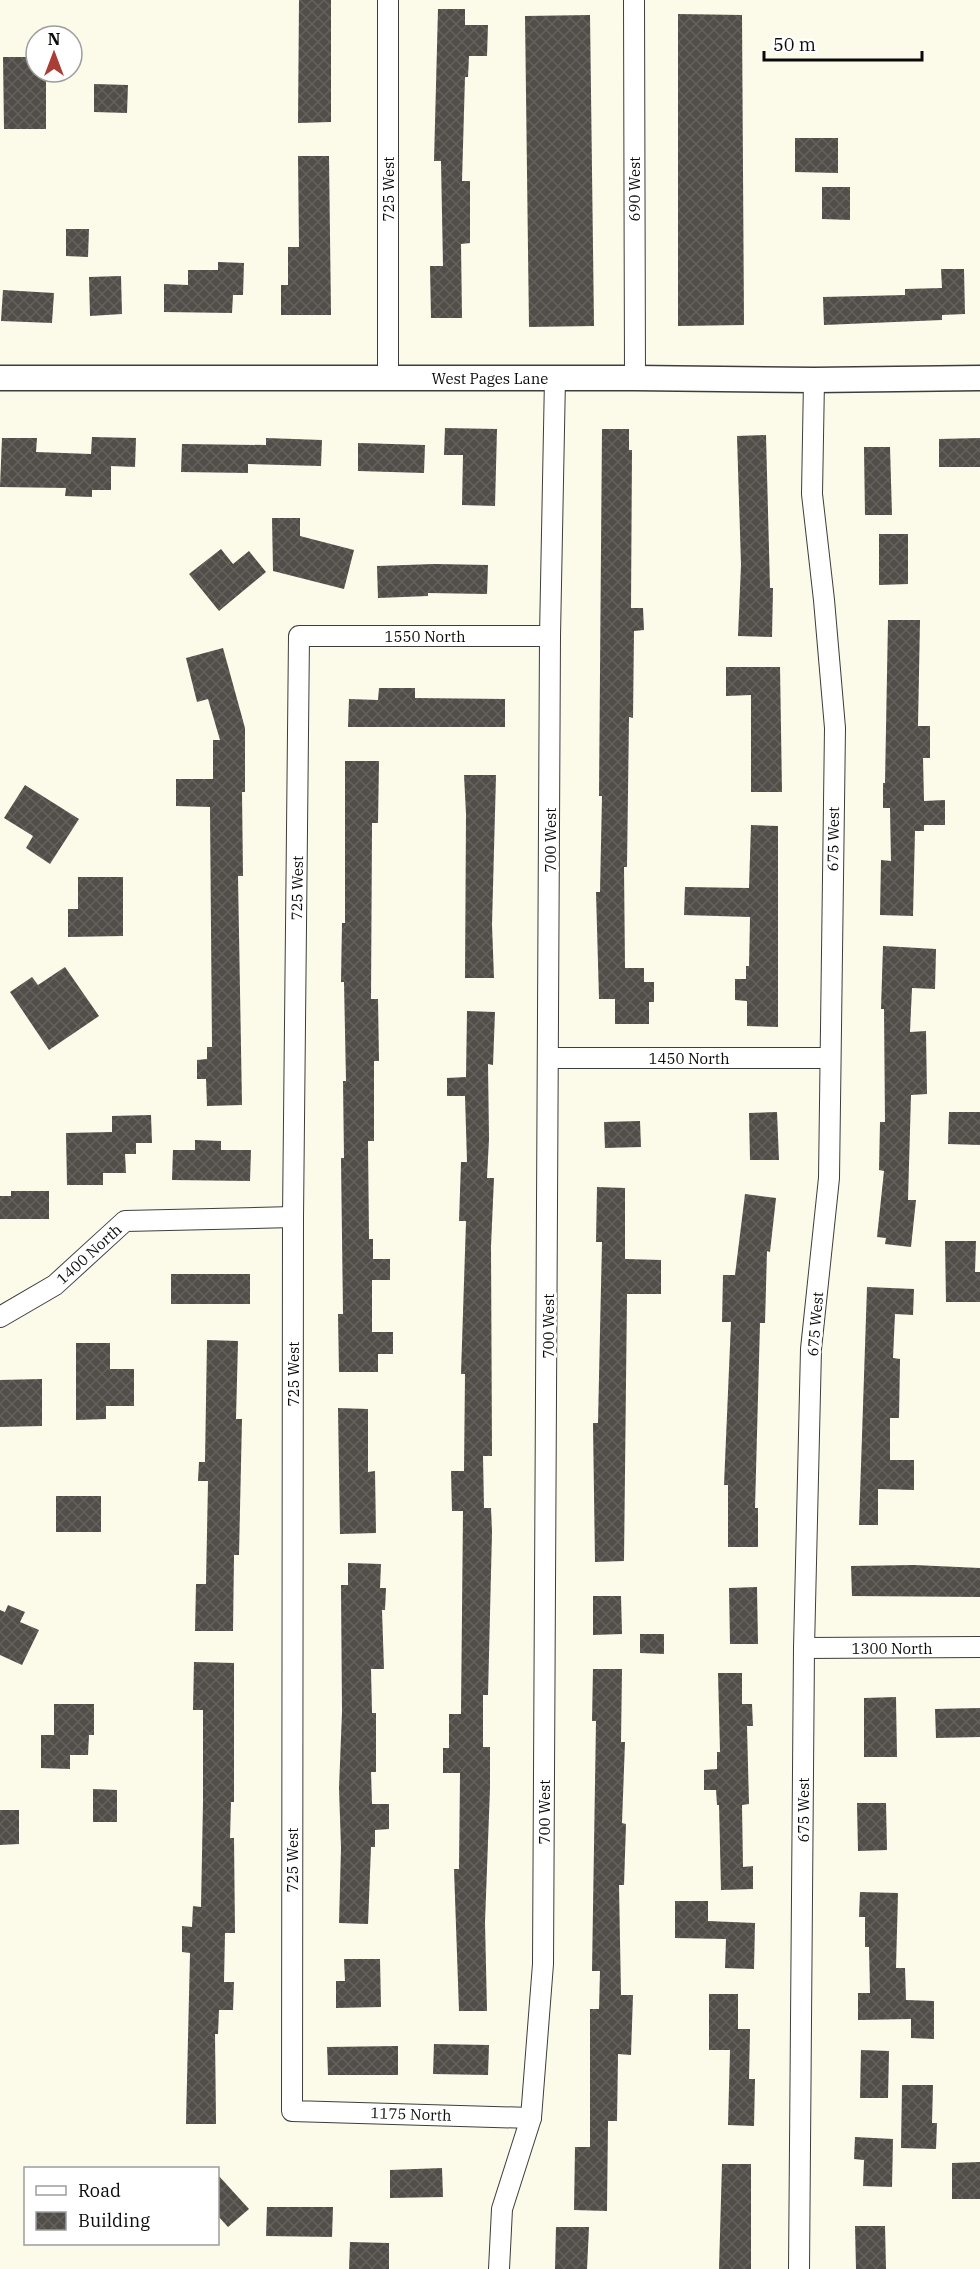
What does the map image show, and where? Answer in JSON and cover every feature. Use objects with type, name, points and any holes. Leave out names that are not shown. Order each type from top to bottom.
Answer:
[{"type":"street","name":"725 West","points":[[388,0],[388,377]]},
{"type":"street","name":"690 West","points":[[634,0],[635,378]]},
{"type":"street","name":"West Pages Lane","points":[[0,378],[388,377],[814,380],[980,378]]},
{"type":"street","name":"700 West","points":[[499,2269],[502,2209],[531,2118],[543,1964],[550,636],[555,378]]},
{"type":"street","name":"675 West","points":[[799,2269],[804,1648],[812,1349],[829,1178],[835,728],[812,494],[814,380]]},
{"type":"street","name":"725 West","points":[[292,2111],[293,1217],[300,636]]},
{"type":"street","name":"1550 North","points":[[300,636],[550,636]]},
{"type":"street","name":"1450 North","points":[[549,1058],[829,1058]]},
{"type":"street","name":"1400 North","points":[[0,1317],[55,1285],[125,1221],[293,1217]]},
{"type":"street","name":"1300 North","points":[[804,1648],[980,1647]]},
{"type":"street","name":"1175 North","points":[[292,2111],[531,2118]]},
{"type":"building","points":[[299,0],[331,0],[331,122],[298,123]]},
{"type":"building","points":[[438,9],[465,9],[465,25],[488,25],[487,56],[469,56],[468,77],[465,77],[462,181],[470,181],[470,243],[461,244],[462,318],[431,318],[430,266],[443,266],[441,161],[434,161]]},
{"type":"building","points":[[678,14],[742,15],[744,325],[678,326]]},
{"type":"building","points":[[590,15],[594,326],[529,327],[525,16]]},
{"type":"building","points":[[3,57],[24,57],[24,84],[46,84],[46,129],[4,129]]},
{"type":"building","points":[[94,84],[128,85],[127,113],[94,112]]},
{"type":"building","points":[[795,138],[838,138],[838,173],[795,172]]},
{"type":"building","points":[[298,156],[329,156],[331,315],[281,315],[281,285],[288,285],[288,247],[299,247]]},
{"type":"building","points":[[822,187],[850,187],[850,220],[822,219]]},
{"type":"building","points":[[66,229],[89,229],[88,257],[66,256]]},
{"type":"building","points":[[218,262],[244,263],[243,295],[233,295],[232,313],[164,312],[164,284],[188,285],[188,270],[218,270]]},
{"type":"building","points":[[941,269],[964,269],[965,314],[942,315],[942,320],[824,325],[823,297],[905,295],[905,289],[942,288]]},
{"type":"building","points":[[121,276],[122,314],[90,316],[89,277]]},
{"type":"building","points":[[3,290],[54,293],[52,323],[1,321]]},
{"type":"building","points":[[445,428],[497,429],[495,506],[462,505],[463,455],[444,455]]},
{"type":"building","points":[[602,429],[629,429],[629,450],[632,450],[631,608],[643,608],[644,630],[634,631],[633,718],[629,717],[627,867],[624,867],[625,968],[644,968],[644,982],[654,982],[654,1002],[649,1002],[649,1024],[615,1024],[615,999],[599,999],[596,892],[600,892],[602,796],[599,796]]},
{"type":"building","points":[[766,435],[770,588],[773,588],[772,637],[738,636],[741,565],[737,436]]},
{"type":"building","points":[[92,437],[136,438],[135,467],[111,466],[111,490],[92,490],[92,497],[65,496],[66,488],[0,487],[2,438],[37,438],[36,452],[91,454]]},
{"type":"building","points":[[266,438],[322,440],[321,466],[248,464],[248,473],[181,472],[182,444],[266,445]]},
{"type":"building","points":[[980,438],[980,467],[939,467],[939,439]]},
{"type":"building","points":[[358,443],[425,445],[424,473],[358,471]]},
{"type":"building","points":[[864,447],[890,447],[892,515],[865,515]]},
{"type":"building","points":[[272,518],[300,518],[300,536],[354,550],[344,589],[273,571]]},
{"type":"building","points":[[879,534],[908,534],[908,584],[879,585]]},
{"type":"building","points":[[221,549],[233,564],[249,551],[266,572],[219,611],[189,574]]},
{"type":"building","points":[[488,565],[487,594],[428,593],[428,596],[378,598],[377,566]]},
{"type":"building","points":[[888,620],[920,620],[918,726],[930,726],[930,758],[923,758],[924,801],[945,800],[945,825],[924,825],[924,831],[915,831],[913,916],[880,915],[881,860],[891,861],[890,808],[883,808]]},
{"type":"building","points":[[223,648],[245,728],[245,792],[242,792],[243,876],[238,876],[242,1105],[207,1106],[206,1079],[197,1079],[197,1060],[207,1059],[207,1047],[212,1047],[210,807],[176,806],[176,779],[213,779],[213,740],[220,740],[208,699],[197,702],[186,658]]},
{"type":"building","points":[[726,667],[780,667],[782,792],[751,792],[751,695],[726,696]]},
{"type":"building","points":[[379,688],[415,688],[415,698],[505,699],[505,727],[348,727],[349,699],[378,700]]},
{"type":"building","points":[[345,761],[379,761],[378,823],[372,823],[371,999],[378,999],[379,1061],[374,1061],[374,1141],[368,1141],[369,1239],[373,1239],[373,1259],[390,1259],[390,1280],[372,1280],[372,1332],[393,1332],[393,1354],[378,1354],[378,1372],[339,1372],[338,1314],[343,1314],[341,1158],[344,1158],[343,1081],[346,1081],[344,982],[341,982],[342,923],[345,923]]},
{"type":"building","points":[[464,775],[496,775],[492,925],[494,978],[465,978],[466,814]]},
{"type":"building","points":[[25,785],[79,819],[50,864],[26,848],[33,836],[4,818]]},
{"type":"building","points":[[751,825],[778,826],[778,1027],[747,1026],[747,1001],[735,1000],[735,979],[746,979],[746,966],[749,966],[750,917],[684,915],[685,887],[749,888]]},
{"type":"building","points":[[78,877],[123,877],[123,936],[68,937],[68,909],[78,909]]},
{"type":"building","points":[[883,946],[936,949],[935,989],[912,988],[910,1032],[926,1031],[927,1094],[911,1095],[908,1200],[916,1200],[911,1247],[885,1244],[886,1238],[877,1237],[884,1171],[879,1170],[880,1122],[885,1122],[884,1009],[881,1009]]},
{"type":"building","points":[[65,967],[99,1016],[49,1050],[10,992],[32,977],[38,985]]},
{"type":"building","points":[[467,1011],[495,1012],[493,1065],[488,1064],[487,1178],[494,1178],[491,1246],[492,1456],[483,1456],[484,1508],[491,1508],[492,1532],[488,1695],[483,1695],[483,1747],[490,1747],[485,1922],[487,2011],[459,2011],[454,1869],[459,1869],[460,1773],[443,1773],[443,1748],[449,1748],[449,1714],[461,1714],[463,1511],[452,1511],[451,1471],[464,1471],[465,1374],[461,1374],[466,1221],[459,1221],[461,1162],[467,1162],[465,1096],[447,1096],[447,1078],[466,1077]]},
{"type":"building","points":[[777,1112],[779,1160],[750,1160],[749,1113]]},
{"type":"building","points":[[949,1112],[980,1112],[980,1145],[948,1144]]},
{"type":"building","points":[[151,1115],[152,1143],[136,1143],[136,1154],[125,1154],[126,1173],[103,1173],[103,1185],[67,1185],[66,1133],[112,1132],[112,1116]]},
{"type":"building","points":[[640,1121],[641,1147],[605,1148],[604,1122]]},
{"type":"building","points":[[195,1140],[221,1141],[221,1150],[251,1150],[250,1181],[172,1180],[173,1150],[195,1150]]},
{"type":"building","points":[[597,1187],[625,1188],[625,1259],[661,1260],[661,1294],[627,1294],[624,1561],[595,1562],[593,1423],[598,1423],[602,1242],[596,1242]]},
{"type":"building","points":[[11,1191],[49,1191],[49,1219],[0,1219],[0,1196],[11,1196]]},
{"type":"building","points":[[745,1194],[776,1198],[770,1252],[767,1251],[765,1323],[760,1323],[755,1508],[758,1508],[758,1547],[728,1547],[728,1485],[724,1485],[731,1322],[722,1322],[723,1275],[735,1275]]},
{"type":"building","points":[[945,1241],[976,1241],[975,1272],[980,1272],[980,1302],[946,1302]]},
{"type":"building","points":[[171,1274],[250,1274],[250,1304],[171,1304]]},
{"type":"building","points":[[867,1287],[914,1289],[913,1315],[895,1314],[893,1358],[900,1359],[899,1418],[890,1418],[890,1460],[914,1460],[914,1490],[878,1489],[878,1525],[859,1525]]},
{"type":"building","points":[[207,1340],[238,1341],[236,1419],[242,1419],[239,1555],[234,1555],[233,1631],[195,1631],[196,1584],[206,1584],[208,1481],[198,1481],[199,1462],[205,1462]]},
{"type":"building","points":[[76,1343],[110,1343],[110,1369],[134,1369],[134,1406],[106,1406],[106,1419],[76,1420]]},
{"type":"building","points":[[42,1379],[42,1426],[0,1427],[0,1380]]},
{"type":"building","points":[[338,1408],[368,1409],[368,1472],[375,1471],[376,1533],[340,1534]]},
{"type":"building","points":[[56,1496],[101,1496],[101,1532],[56,1532]]},
{"type":"building","points":[[348,1563],[381,1564],[380,1588],[386,1588],[385,1610],[382,1610],[384,1669],[371,1669],[372,1713],[376,1713],[376,1772],[371,1772],[372,1804],[389,1804],[389,1829],[375,1830],[375,1847],[371,1847],[368,1924],[339,1923],[341,1585],[348,1585]]},
{"type":"building","points":[[914,1565],[980,1568],[980,1597],[852,1596],[851,1566]]},
{"type":"building","points":[[757,1587],[758,1644],[730,1644],[729,1588]]},
{"type":"building","points":[[593,1596],[621,1596],[622,1634],[593,1635]]},
{"type":"building","points":[[8,1605],[25,1612],[20,1622],[39,1630],[22,1665],[0,1655],[0,1610],[5,1612]]},
{"type":"building","points":[[640,1634],[664,1634],[664,1654],[640,1653]]},
{"type":"building","points":[[194,1662],[234,1663],[234,1802],[231,1802],[230,1838],[234,1838],[235,1933],[225,1933],[224,1982],[234,1982],[233,2010],[219,2010],[218,2034],[215,2034],[216,2124],[186,2124],[190,1953],[182,1952],[182,1926],[192,1927],[193,1906],[201,1907],[203,1802],[203,1710],[193,1710]]},
{"type":"building","points":[[593,1669],[622,1669],[621,1742],[625,1742],[622,1823],[626,1824],[624,1885],[619,1885],[621,1995],[633,1995],[631,2055],[618,2054],[617,2121],[608,2121],[607,2211],[574,2210],[575,2147],[590,2147],[590,2009],[599,2009],[600,1971],[592,1971],[596,1721],[592,1721]]},
{"type":"building","points":[[718,1673],[742,1673],[742,1704],[752,1704],[753,1726],[747,1726],[749,1804],[742,1805],[743,1867],[753,1866],[753,1889],[721,1890],[719,1805],[717,1805],[716,1790],[704,1790],[704,1770],[717,1769],[717,1752],[720,1752]]},
{"type":"building","points":[[896,1697],[897,1757],[864,1757],[864,1698]]},
{"type":"building","points":[[54,1704],[94,1704],[94,1735],[89,1735],[88,1755],[70,1755],[70,1769],[41,1768],[41,1735],[54,1735]]},
{"type":"building","points":[[980,1708],[980,1737],[936,1738],[935,1709]]},
{"type":"building","points":[[93,1789],[117,1790],[117,1822],[93,1822]]},
{"type":"building","points":[[857,1803],[886,1803],[887,1850],[858,1851]]},
{"type":"building","points":[[0,1810],[19,1810],[19,1844],[0,1845]]},
{"type":"building","points":[[860,1892],[898,1893],[896,1968],[905,1968],[906,2000],[934,2001],[934,2039],[911,2038],[911,2019],[858,2020],[858,1993],[870,1993],[869,1947],[865,1947],[865,1917],[859,1917]]},
{"type":"building","points":[[675,1901],[708,1901],[708,1921],[755,1923],[754,1969],[725,1968],[726,1939],[675,1938]]},
{"type":"building","points":[[344,1959],[380,1959],[381,2007],[336,2008],[336,1981],[345,1981]]},
{"type":"building","points":[[709,1994],[738,1994],[738,2029],[750,2029],[749,2079],[755,2079],[754,2126],[728,2125],[730,2050],[709,2050]]},
{"type":"building","points":[[434,2044],[489,2045],[488,2075],[433,2074]]},
{"type":"building","points":[[398,2046],[398,2075],[328,2075],[327,2047]]},
{"type":"building","points":[[861,2050],[889,2051],[888,2098],[860,2098]]},
{"type":"building","points":[[902,2085],[933,2085],[932,2123],[937,2123],[936,2149],[901,2148]]},
{"type":"building","points":[[855,2137],[893,2139],[892,2187],[863,2186],[864,2160],[854,2159]]},
{"type":"building","points":[[980,2162],[980,2199],[952,2199],[952,2163]]},
{"type":"building","points":[[722,2164],[751,2164],[751,2269],[719,2269]]},
{"type":"building","points":[[442,2168],[443,2197],[390,2198],[390,2170]]},
{"type":"building","points":[[219,2176],[249,2209],[228,2227],[219,2217]]},
{"type":"building","points":[[267,2207],[333,2207],[332,2237],[266,2236]]},
{"type":"building","points":[[855,2226],[885,2226],[886,2269],[856,2269]]},
{"type":"building","points":[[556,2227],[589,2227],[587,2269],[555,2269]]},
{"type":"building","points":[[350,2242],[389,2243],[389,2269],[349,2269]]}]
